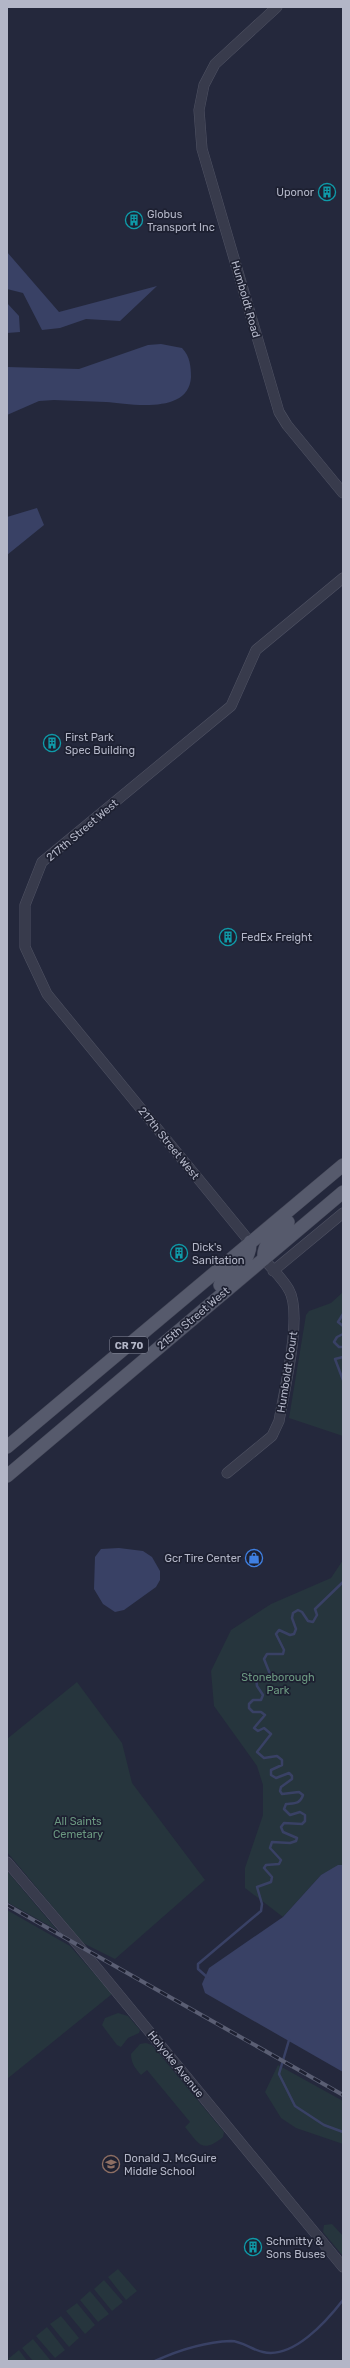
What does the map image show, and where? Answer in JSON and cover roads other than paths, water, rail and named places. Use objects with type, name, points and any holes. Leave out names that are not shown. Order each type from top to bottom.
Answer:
[{"type":"main road","name":"215th Street West","points":[[7,1447],[339,1168]]},
{"type":"main road","points":[[264,1259],[264,1249],[268,1242],[315,1196],[339,1168]]},
{"type":"main road","name":"215th Street West","points":[[7,1476],[343,1192]]},
{"type":"main road","points":[[180,1330],[203,1301],[242,1265],[250,1253],[250,1242]]},
{"type":"street","name":"Humboldt Road","points":[[277,7],[214,64],[204,85],[199,110],[202,149],[279,412],[287,425],[343,493]]},
{"type":"street","name":"217th Street West","points":[[250,1242],[47,994],[25,947],[24,905],[42,862],[231,706],[256,650],[343,578]]},
{"type":"street","points":[[273,1271],[343,1213]]},
{"type":"street","name":"Humboldt Court","points":[[227,1473],[272,1436],[279,1421],[295,1321],[295,1304],[289,1290],[264,1259]]},
{"type":"street","name":"Holyoke Avenue","points":[[7,1862],[78,1945],[343,2267]]},
{"type":"water","points":[[7,252],[59,312],[157,286],[120,321],[86,319],[60,328],[42,330],[23,293],[7,289]]},
{"type":"water","points":[[7,303],[19,316],[20,332],[7,333]]},
{"type":"water","points":[[161,344],[182,348],[185,351],[190,366],[191,377],[188,389],[180,397],[170,402],[143,405],[93,401],[39,401],[7,415],[7,367],[79,369],[148,345]]},
{"type":"water","points":[[37,508],[44,525],[7,555],[7,517]]},
{"type":"water","points":[[119,1548],[143,1551],[152,1557],[160,1571],[160,1580],[156,1587],[124,1610],[115,1612],[103,1604],[94,1589],[95,1557],[101,1549]]},
{"type":"water","points":[[338,1865],[343,1865],[343,2072],[205,1993],[202,1984],[209,1968],[283,1917],[321,1875]]},
{"type":"waterway","points":[[343,1314],[338,1322],[343,1326]]},
{"type":"waterway","points":[[343,1334],[337,1337],[334,1342],[339,1347],[343,1347]]},
{"type":"waterway","points":[[343,1357],[335,1359],[343,1380]]},
{"type":"waterway","points":[[207,1977],[198,1969],[198,1964],[261,1911],[262,1904],[257,1887],[271,1882],[272,1877],[264,1868],[266,1865],[279,1864],[281,1860],[270,1848],[272,1842],[290,1843],[296,1841],[297,1838],[283,1832],[281,1827],[284,1823],[302,1824],[305,1821],[305,1815],[300,1812],[290,1815],[284,1809],[286,1804],[299,1802],[303,1795],[299,1792],[282,1794],[280,1791],[281,1787],[292,1779],[292,1776],[289,1773],[276,1778],[271,1775],[271,1770],[282,1765],[282,1760],[277,1756],[264,1758],[257,1752],[271,1734],[264,1728],[258,1731],[254,1728],[265,1715],[261,1712],[253,1712],[249,1708],[249,1704],[253,1700],[261,1700],[263,1695],[257,1686],[256,1677],[270,1674],[264,1659],[267,1654],[283,1654],[284,1650],[276,1634],[279,1630],[290,1635],[294,1634],[296,1629],[292,1618],[293,1613],[298,1610],[302,1612],[308,1621],[313,1622],[317,1615],[315,1609],[343,1582]]},
{"type":"waterway","points":[[289,2040],[279,2074],[295,2106],[324,2125],[343,2132]]},
{"type":"waterway","points":[[155,2361],[192,2347],[231,2341],[235,2341],[263,2352],[274,2353],[286,2350],[308,2337],[328,2318],[343,2300]]},
{"type":"railway","points":[[7,1905],[343,2095]]},
{"type":"place","name":"Uponor","points":[[327,192]]},
{"type":"place","name":"Globus Transport Inc","points":[[134,220]]},
{"type":"place","name":"First Park Spec Building","points":[[52,743]]},
{"type":"place","name":"FedEx Freight","points":[[228,937]]},
{"type":"place","name":"Dick's Sanitation","points":[[179,1253]]},
{"type":"place","name":"Gcr Tire Center","points":[[254,1558]]},
{"type":"place","name":"Donald J. McGuire Middle School","points":[[111,2164]]},
{"type":"place","name":"Schmitty & Sons Buses","points":[[253,2247]]},
{"type":"park label","name":"Stoneborough Park","points":[[278,1683]]},
{"type":"park label","name":"All Saints Cemetary","points":[[78,1827]]}]
